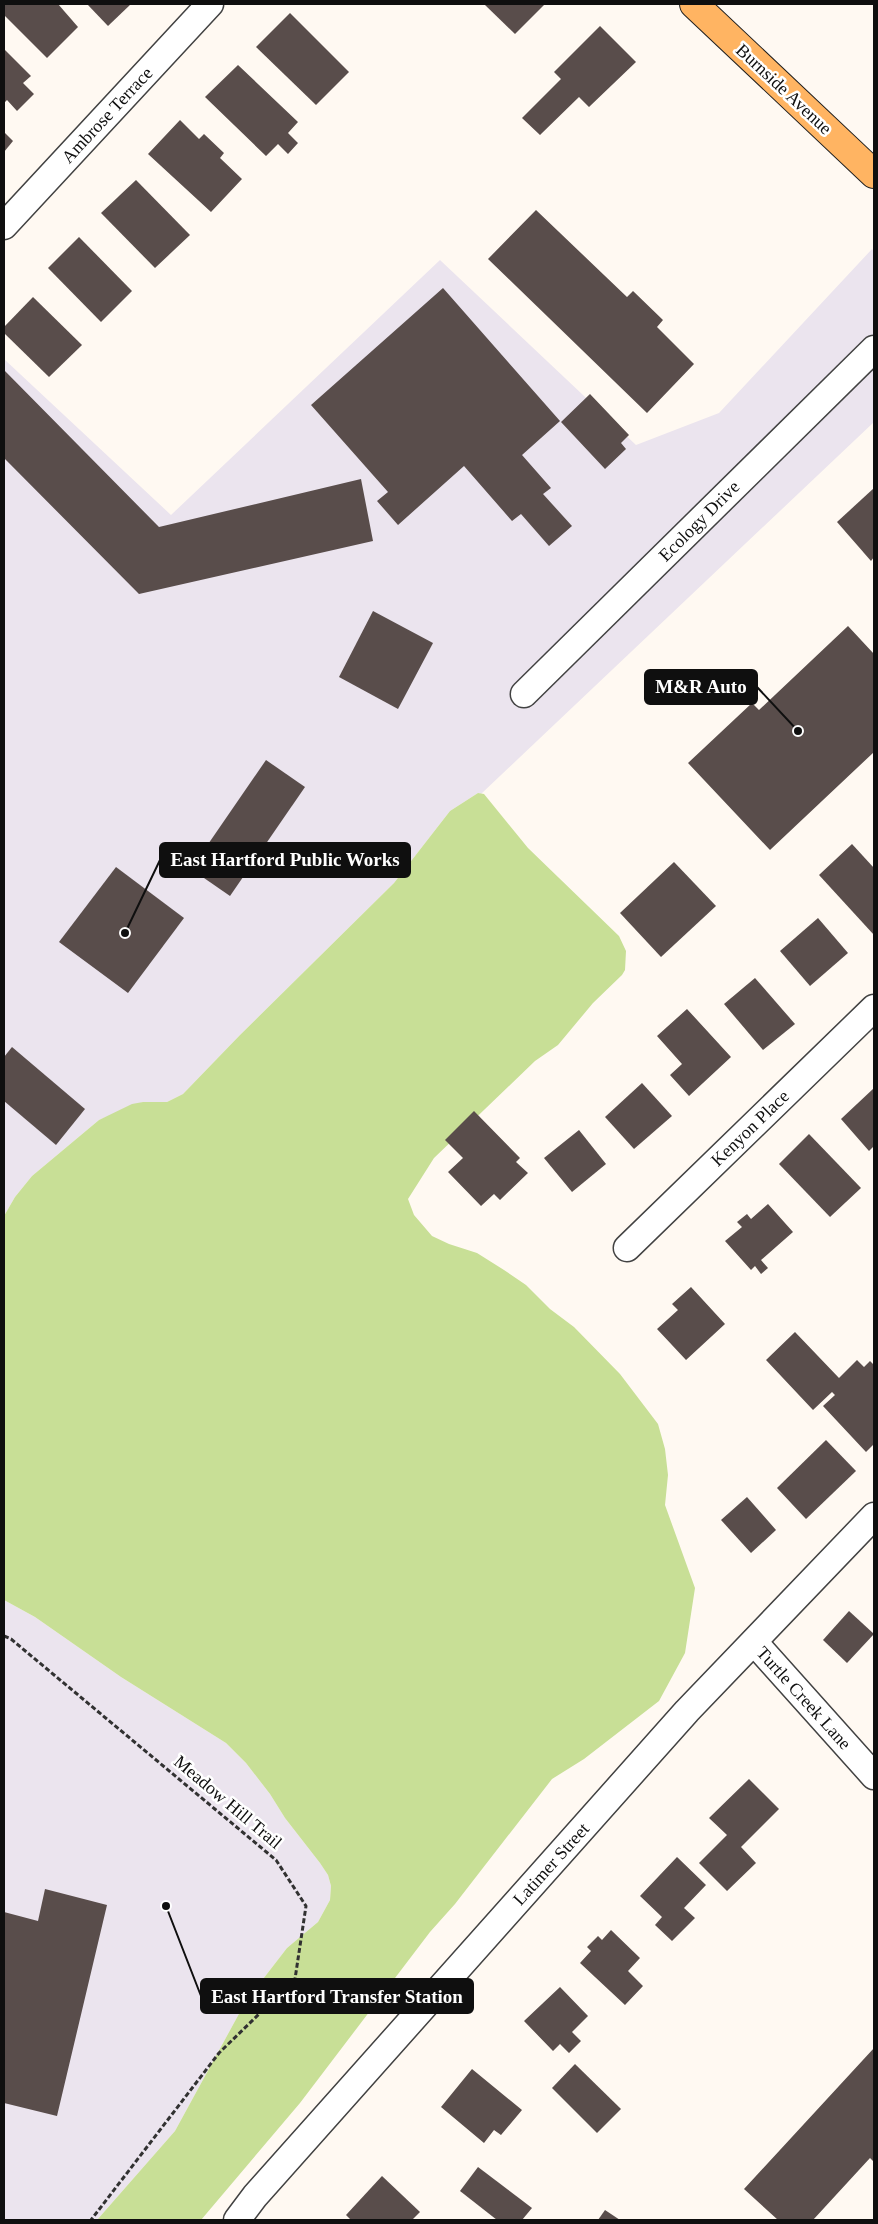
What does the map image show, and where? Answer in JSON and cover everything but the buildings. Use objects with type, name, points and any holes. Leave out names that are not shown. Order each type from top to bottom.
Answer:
[{"type":"main road","name":"Burnside Avenue","points":[[694,4],[874,174]]},
{"type":"street","name":"Ambrose Terrace","points":[[4,226],[210,4]]},
{"type":"street","name":"Ecology Drive","points":[[524,694],[874,349]]},
{"type":"street","name":"Kenyon Place","points":[[626,1248],[874,1008]]},
{"type":"street","name":"Latimer Street","points":[[237,2220],[256,2196],[687,1711],[874,1516]]},
{"type":"street","name":"Turtle Creek Lane","points":[[754,1642],[874,1776]]},
{"type":"path","name":"Meadow Hill Trail","points":[[4,1636],[11,1639],[276,1860],[306,1906],[295,1979],[219,2053],[91,2220]]},
{"type":"shaded area","points":[[872,249],[874,252],[874,422],[481,794],[478,793],[450,811],[394,883],[183,1094],[167,1102],[143,1102],[99,1120],[32,1176],[15,1197],[4,1216],[4,359],[171,515],[440,260],[636,445],[719,413]]},
{"type":"shaded area","points":[[4,1600],[35,1617],[121,1677],[226,1743],[246,1763],[270,1794],[285,1818],[328,1875],[331,1886],[330,1900],[318,1922],[287,1948],[246,2001],[175,2131],[97,2220],[4,2220]]},
{"type":"green space","points":[[478,793],[484,794],[528,848],[619,936],[626,951],[625,970],[593,1003],[558,1045],[535,1061],[434,1158],[408,1199],[414,1215],[432,1236],[477,1253],[504,1270],[526,1285],[550,1309],[574,1327],[620,1374],[658,1424],[665,1449],[668,1475],[665,1505],[695,1588],[685,1653],[659,1701],[584,1759],[552,1779],[455,1904],[430,1932],[300,2103],[201,2220],[97,2220],[175,2131],[246,2001],[287,1948],[318,1922],[330,1900],[331,1886],[328,1875],[285,1818],[270,1794],[246,1763],[226,1743],[121,1677],[35,1617],[4,1600],[4,1216],[15,1197],[32,1176],[99,1120],[132,1104],[167,1102],[183,1094],[394,883],[450,811]]},
{"type":"place","name":"M&R Auto","points":[[798,731]]},
{"type":"place","name":"East Hartford Public Works","points":[[125,933]]},
{"type":"place","name":"East Hartford Transfer Station","points":[[166,1906]]}]
